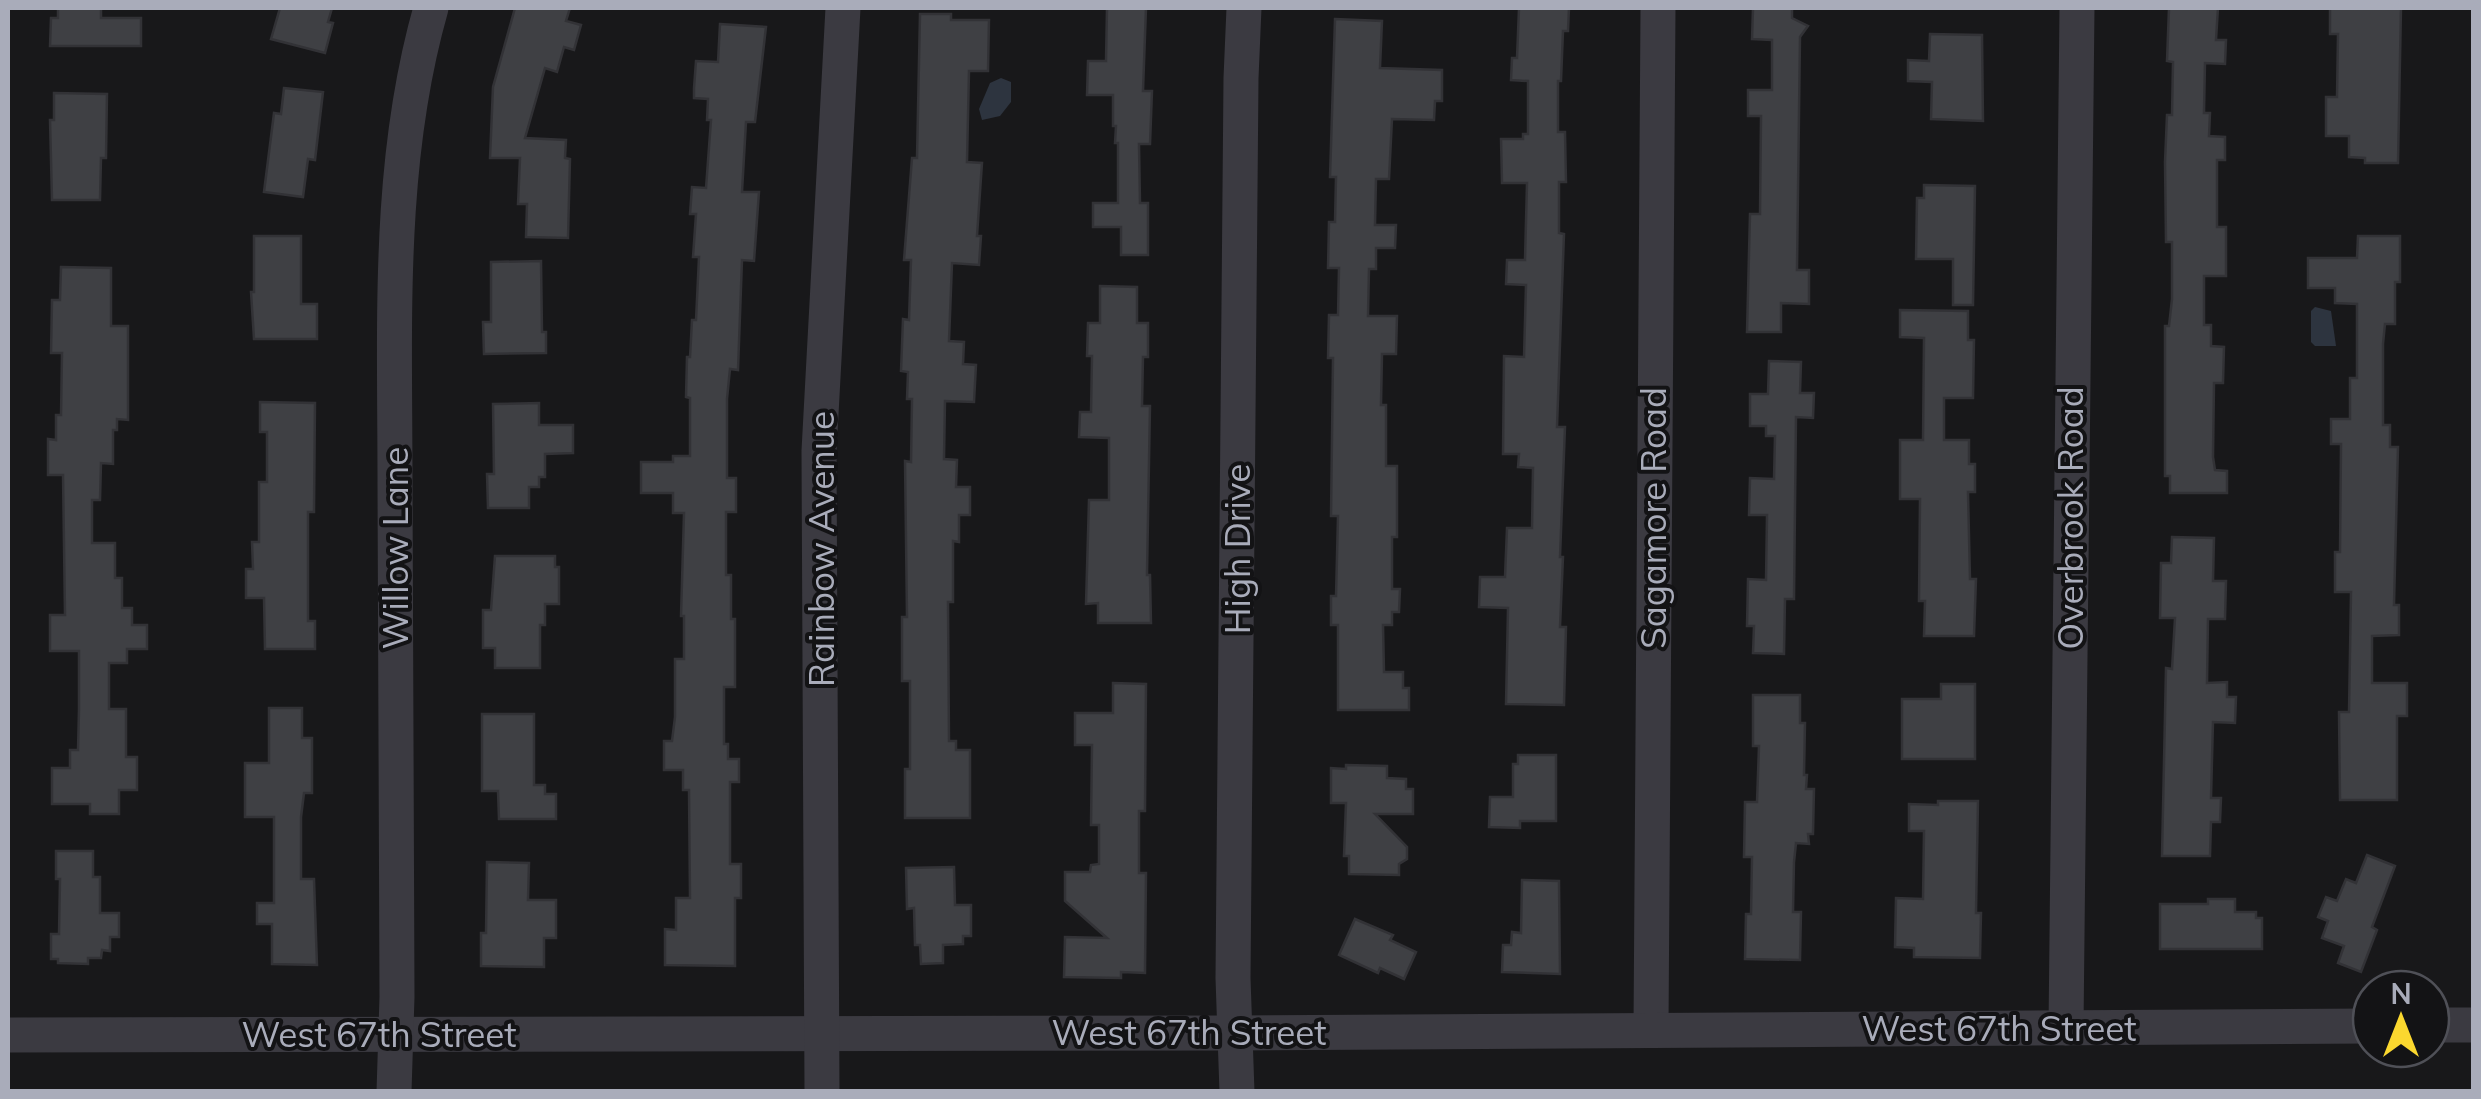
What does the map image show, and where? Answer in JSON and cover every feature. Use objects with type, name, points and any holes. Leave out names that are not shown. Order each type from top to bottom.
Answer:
[{"type":"street","name":"Willow Lane","points":[[394,1092],[398,189],[418,54],[432,8]]},
{"type":"street","name":"Rainbow Avenue","points":[[822,1092],[819,452],[843,8]]},
{"type":"street","name":"High Drive","points":[[1237,1092],[1234,958],[1240,97],[1244,8]]},
{"type":"street","name":"Sagamore Road","points":[[1651,1029],[1658,8]]},
{"type":"street","name":"Overbrook Road","points":[[2066,1028],[2073,97],[2077,8]]},
{"type":"street","name":"West 67th Street","points":[[8,1035],[2351,1026]]},
{"type":"shaded area","points":[[1001,78],[1011,82],[1011,102],[1000,116],[982,120],[979,109],[990,83]]},
{"type":"shaded area","points":[[2315,307],[2331,311],[2336,346],[2315,346],[2311,342],[2311,311]]},
{"type":"building","points":[[58,8],[101,8],[101,18],[141,18],[141,46],[50,46],[51,18],[58,18]]},
{"type":"building","points":[[280,8],[332,8],[328,22],[333,23],[325,53],[271,39]]},
{"type":"building","points":[[515,8],[570,8],[566,21],[581,25],[574,50],[564,47],[557,72],[545,68],[525,138],[566,140],[565,158],[570,159],[568,238],[526,237],[527,204],[518,204],[520,158],[490,158],[493,87]]},
{"type":"building","points":[[1107,8],[1146,8],[1143,91],[1152,91],[1150,144],[1139,144],[1140,203],[1148,203],[1148,255],[1121,255],[1121,227],[1093,227],[1093,203],[1118,203],[1113,95],[1087,95],[1088,61],[1106,61]]},
{"type":"building","points":[[1519,8],[1569,8],[1558,81],[1558,132],[1565,132],[1566,182],[1559,182],[1559,233],[1564,234],[1557,427],[1565,427],[1560,557],[1560,627],[1566,627],[1564,705],[1506,704],[1508,608],[1479,607],[1480,577],[1505,577],[1507,528],[1532,528],[1533,468],[1518,467],[1519,454],[1503,454],[1504,356],[1524,357],[1526,285],[1506,284],[1507,260],[1525,260],[1527,183],[1502,183],[1501,139],[1523,139],[1523,134],[1528,134],[1528,81],[1511,80],[1512,58],[1517,58]]},
{"type":"building","points":[[1753,8],[1792,8],[1792,18],[1808,26],[1800,37],[1797,270],[1809,270],[1809,304],[1781,303],[1781,332],[1747,332],[1750,214],[1760,214],[1761,116],[1748,116],[1748,90],[1772,90],[1772,40],[1752,39]]},
{"type":"building","points":[[2169,8],[2218,8],[2216,40],[2226,40],[2225,64],[2205,63],[2204,113],[2210,113],[2209,136],[2225,137],[2225,160],[2217,160],[2217,227],[2226,227],[2226,276],[2204,276],[2204,325],[2211,325],[2211,346],[2224,347],[2223,383],[2214,383],[2213,457],[2215,470],[2227,471],[2227,493],[2170,493],[2170,476],[2165,476],[2165,326],[2169,326],[2172,299],[2172,242],[2166,242],[2165,162],[2167,115],[2172,115],[2173,62],[2167,61]]},
{"type":"building","points":[[2330,8],[2401,8],[2398,163],[2365,163],[2365,158],[2349,157],[2349,136],[2326,136],[2326,97],[2337,97],[2338,34],[2330,34]]},
{"type":"building","points":[[920,14],[951,14],[951,20],[989,20],[988,71],[969,71],[967,162],[982,163],[979,265],[952,263],[949,341],[964,342],[963,364],[976,365],[974,402],[945,401],[944,459],[957,460],[956,487],[970,487],[970,515],[959,515],[959,542],[953,541],[953,602],[948,602],[949,741],[956,741],[956,750],[970,750],[970,818],[905,818],[905,769],[910,769],[910,681],[902,681],[902,617],[907,617],[905,461],[911,462],[912,399],[907,399],[908,372],[901,371],[903,319],[909,320],[911,260],[904,260],[912,158],[917,158]]},
{"type":"building","points":[[1335,19],[1382,21],[1380,68],[1442,70],[1442,101],[1435,101],[1434,120],[1392,119],[1389,179],[1376,179],[1375,225],[1396,225],[1395,248],[1376,248],[1376,269],[1369,269],[1368,316],[1397,316],[1396,354],[1382,354],[1386,466],[1397,466],[1392,589],[1400,589],[1399,612],[1392,612],[1392,625],[1383,625],[1384,672],[1403,672],[1403,688],[1409,688],[1409,710],[1338,710],[1338,625],[1331,625],[1331,596],[1336,596],[1338,516],[1331,516],[1333,358],[1328,358],[1329,315],[1338,315],[1339,268],[1328,268],[1329,222],[1335,222],[1336,177],[1330,177]]},
{"type":"building","points":[[720,24],[766,27],[755,122],[746,122],[742,192],[759,192],[754,261],[742,260],[738,370],[730,369],[727,399],[727,478],[736,478],[736,512],[726,512],[726,575],[731,575],[731,619],[735,619],[735,687],[724,687],[724,744],[728,744],[728,759],[739,759],[739,782],[730,782],[730,864],[741,864],[741,898],[735,898],[735,966],[665,965],[665,929],[676,930],[676,898],[690,898],[689,790],[683,790],[683,770],[664,770],[664,741],[672,741],[675,717],[675,659],[684,659],[684,513],[673,513],[673,493],[641,493],[641,462],[673,462],[673,456],[690,456],[687,357],[692,320],[696,320],[699,257],[693,257],[696,214],[690,214],[692,187],[706,188],[711,120],[707,120],[708,99],[694,98],[694,88],[696,61],[718,62]]},
{"type":"building","points":[[1930,34],[1982,35],[1983,121],[1931,119],[1932,82],[1908,81],[1908,60],[1929,61]]},
{"type":"building","points":[[284,88],[323,92],[315,160],[308,159],[303,197],[264,192],[274,113],[281,114]]},
{"type":"building","points":[[54,93],[107,94],[106,158],[101,158],[100,200],[52,200],[50,120],[54,120]]},
{"type":"building","points":[[1924,185],[1975,186],[1973,305],[1953,305],[1953,259],[1916,259],[1917,198],[1924,198]]},
{"type":"building","points":[[254,236],[301,236],[301,304],[317,304],[317,339],[254,339]]},
{"type":"building","points":[[2358,236],[2400,236],[2395,324],[2385,324],[2383,344],[2383,425],[2390,425],[2390,447],[2398,447],[2394,605],[2399,605],[2399,635],[2372,636],[2372,683],[2407,683],[2407,716],[2397,716],[2397,800],[2340,800],[2339,712],[2349,712],[2351,592],[2335,592],[2335,552],[2340,552],[2341,444],[2331,444],[2331,419],[2350,419],[2350,378],[2357,378],[2357,304],[2335,303],[2335,288],[2308,288],[2308,258],[2357,258]]},
{"type":"building","points":[[541,261],[546,353],[484,354],[483,322],[491,322],[491,262]]},
{"type":"building","points":[[61,267],[111,268],[111,326],[128,326],[128,420],[117,419],[117,430],[113,430],[113,464],[101,463],[100,500],[92,500],[92,543],[115,543],[115,578],[122,578],[122,608],[132,608],[132,625],[147,625],[147,649],[127,649],[127,663],[109,663],[109,709],[126,709],[126,757],[137,757],[137,790],[119,790],[119,814],[90,814],[90,804],[52,804],[52,768],[70,768],[70,750],[78,750],[79,709],[79,651],[50,651],[50,615],[65,615],[63,475],[48,475],[48,439],[56,440],[56,415],[61,415],[62,353],[51,353],[52,300],[60,300]]},
{"type":"building","points":[[1100,286],[1137,287],[1137,323],[1148,323],[1142,406],[1150,406],[1147,575],[1151,623],[1098,623],[1098,603],[1086,604],[1089,500],[1109,500],[1109,438],[1079,437],[1080,412],[1091,412],[1088,323],[1100,323]]},
{"type":"building","points":[[1900,310],[1968,311],[1968,340],[1974,340],[1973,398],[1944,398],[1944,440],[1969,440],[1969,464],[1975,464],[1975,492],[1968,492],[1970,579],[1976,579],[1974,636],[1924,636],[1925,601],[1919,601],[1920,499],[1900,499],[1900,440],[1923,440],[1924,338],[1900,337]]},
{"type":"building","points":[[1769,361],[1801,362],[1800,393],[1814,393],[1813,418],[1796,417],[1794,599],[1785,599],[1784,654],[1753,653],[1754,626],[1747,626],[1748,579],[1766,580],[1767,515],[1749,515],[1750,478],[1774,479],[1775,436],[1766,436],[1766,426],[1750,426],[1750,394],[1768,394]]},
{"type":"building","points":[[260,402],[315,403],[314,512],[308,512],[308,621],[315,621],[315,649],[265,649],[264,598],[246,598],[246,569],[253,569],[252,542],[259,542],[259,482],[267,482],[267,432],[260,432]]},
{"type":"building","points":[[539,403],[539,425],[573,425],[573,453],[545,454],[545,477],[539,477],[539,487],[529,487],[529,508],[488,508],[487,474],[494,474],[493,404]]},
{"type":"building","points":[[2172,537],[2214,538],[2213,581],[2226,581],[2225,619],[2208,619],[2207,683],[2227,682],[2227,697],[2236,697],[2235,723],[2213,722],[2211,798],[2221,798],[2220,822],[2211,822],[2210,856],[2162,856],[2166,668],[2172,669],[2175,618],[2160,618],[2161,563],[2171,563]]},
{"type":"building","points":[[495,556],[555,556],[555,567],[559,567],[559,604],[545,604],[545,625],[540,625],[540,668],[495,668],[495,648],[483,648],[483,610],[491,610]]},
{"type":"building","points":[[1113,683],[1146,684],[1145,811],[1139,811],[1139,873],[1146,873],[1145,973],[1121,972],[1121,978],[1064,977],[1065,937],[1107,938],[1065,901],[1065,872],[1090,872],[1091,865],[1099,864],[1099,825],[1091,825],[1092,745],[1075,745],[1075,713],[1113,713]]},
{"type":"building","points":[[1941,684],[1975,684],[1975,759],[1902,759],[1902,699],[1941,699]]},
{"type":"building","points":[[1753,695],[1800,695],[1800,723],[1805,723],[1804,775],[1806,789],[1814,789],[1813,834],[1808,834],[1809,844],[1796,843],[1794,862],[1793,912],[1801,912],[1800,960],[1745,959],[1752,857],[1744,857],[1745,802],[1757,802],[1759,746],[1753,746]]},
{"type":"building","points":[[269,708],[302,708],[302,738],[312,738],[312,793],[304,793],[301,817],[301,879],[314,879],[317,965],[272,964],[272,924],[257,924],[257,903],[274,903],[274,817],[245,817],[245,763],[269,763]]},
{"type":"building","points":[[482,714],[534,714],[534,785],[545,785],[545,794],[556,794],[556,819],[499,819],[498,791],[482,791]]},
{"type":"building","points":[[1518,755],[1556,755],[1556,821],[1520,821],[1520,828],[1489,827],[1490,797],[1513,797],[1513,764],[1518,764]]},
{"type":"building","points":[[1346,765],[1387,766],[1387,778],[1406,779],[1406,789],[1413,789],[1413,814],[1375,814],[1407,847],[1407,859],[1399,864],[1399,875],[1349,874],[1349,856],[1344,856],[1346,803],[1331,803],[1331,768],[1346,769]]},
{"type":"building","points":[[1938,801],[1978,801],[1976,913],[1981,913],[1980,958],[1914,957],[1914,948],[1895,947],[1896,898],[1923,899],[1924,831],[1909,831],[1909,804],[1938,805]]},
{"type":"building","points":[[56,851],[93,851],[93,877],[100,877],[100,913],[119,913],[119,937],[110,937],[110,951],[102,950],[101,958],[88,958],[88,964],[58,963],[58,959],[51,959],[51,934],[59,934]]},
{"type":"building","points":[[2367,855],[2395,866],[2372,927],[2377,930],[2362,969],[2338,963],[2344,946],[2322,938],[2328,921],[2318,917],[2326,897],[2337,901],[2346,879],[2356,883]]},
{"type":"building","points":[[487,862],[529,863],[528,900],[556,900],[556,938],[544,938],[544,967],[481,966],[481,933],[486,933]]},
{"type":"building","points":[[954,867],[955,905],[971,905],[971,936],[963,936],[963,944],[943,945],[943,963],[921,964],[920,945],[915,945],[914,908],[907,909],[906,868]]},
{"type":"building","points":[[1522,880],[1559,881],[1560,974],[1502,972],[1503,945],[1511,945],[1512,932],[1521,933]]},
{"type":"building","points":[[2208,899],[2235,899],[2235,912],[2256,912],[2256,918],[2262,918],[2262,949],[2160,949],[2160,904],[2208,904]]},
{"type":"building","points":[[1355,919],[1393,935],[1390,940],[1416,952],[1404,979],[1380,968],[1378,973],[1339,955]]}]
